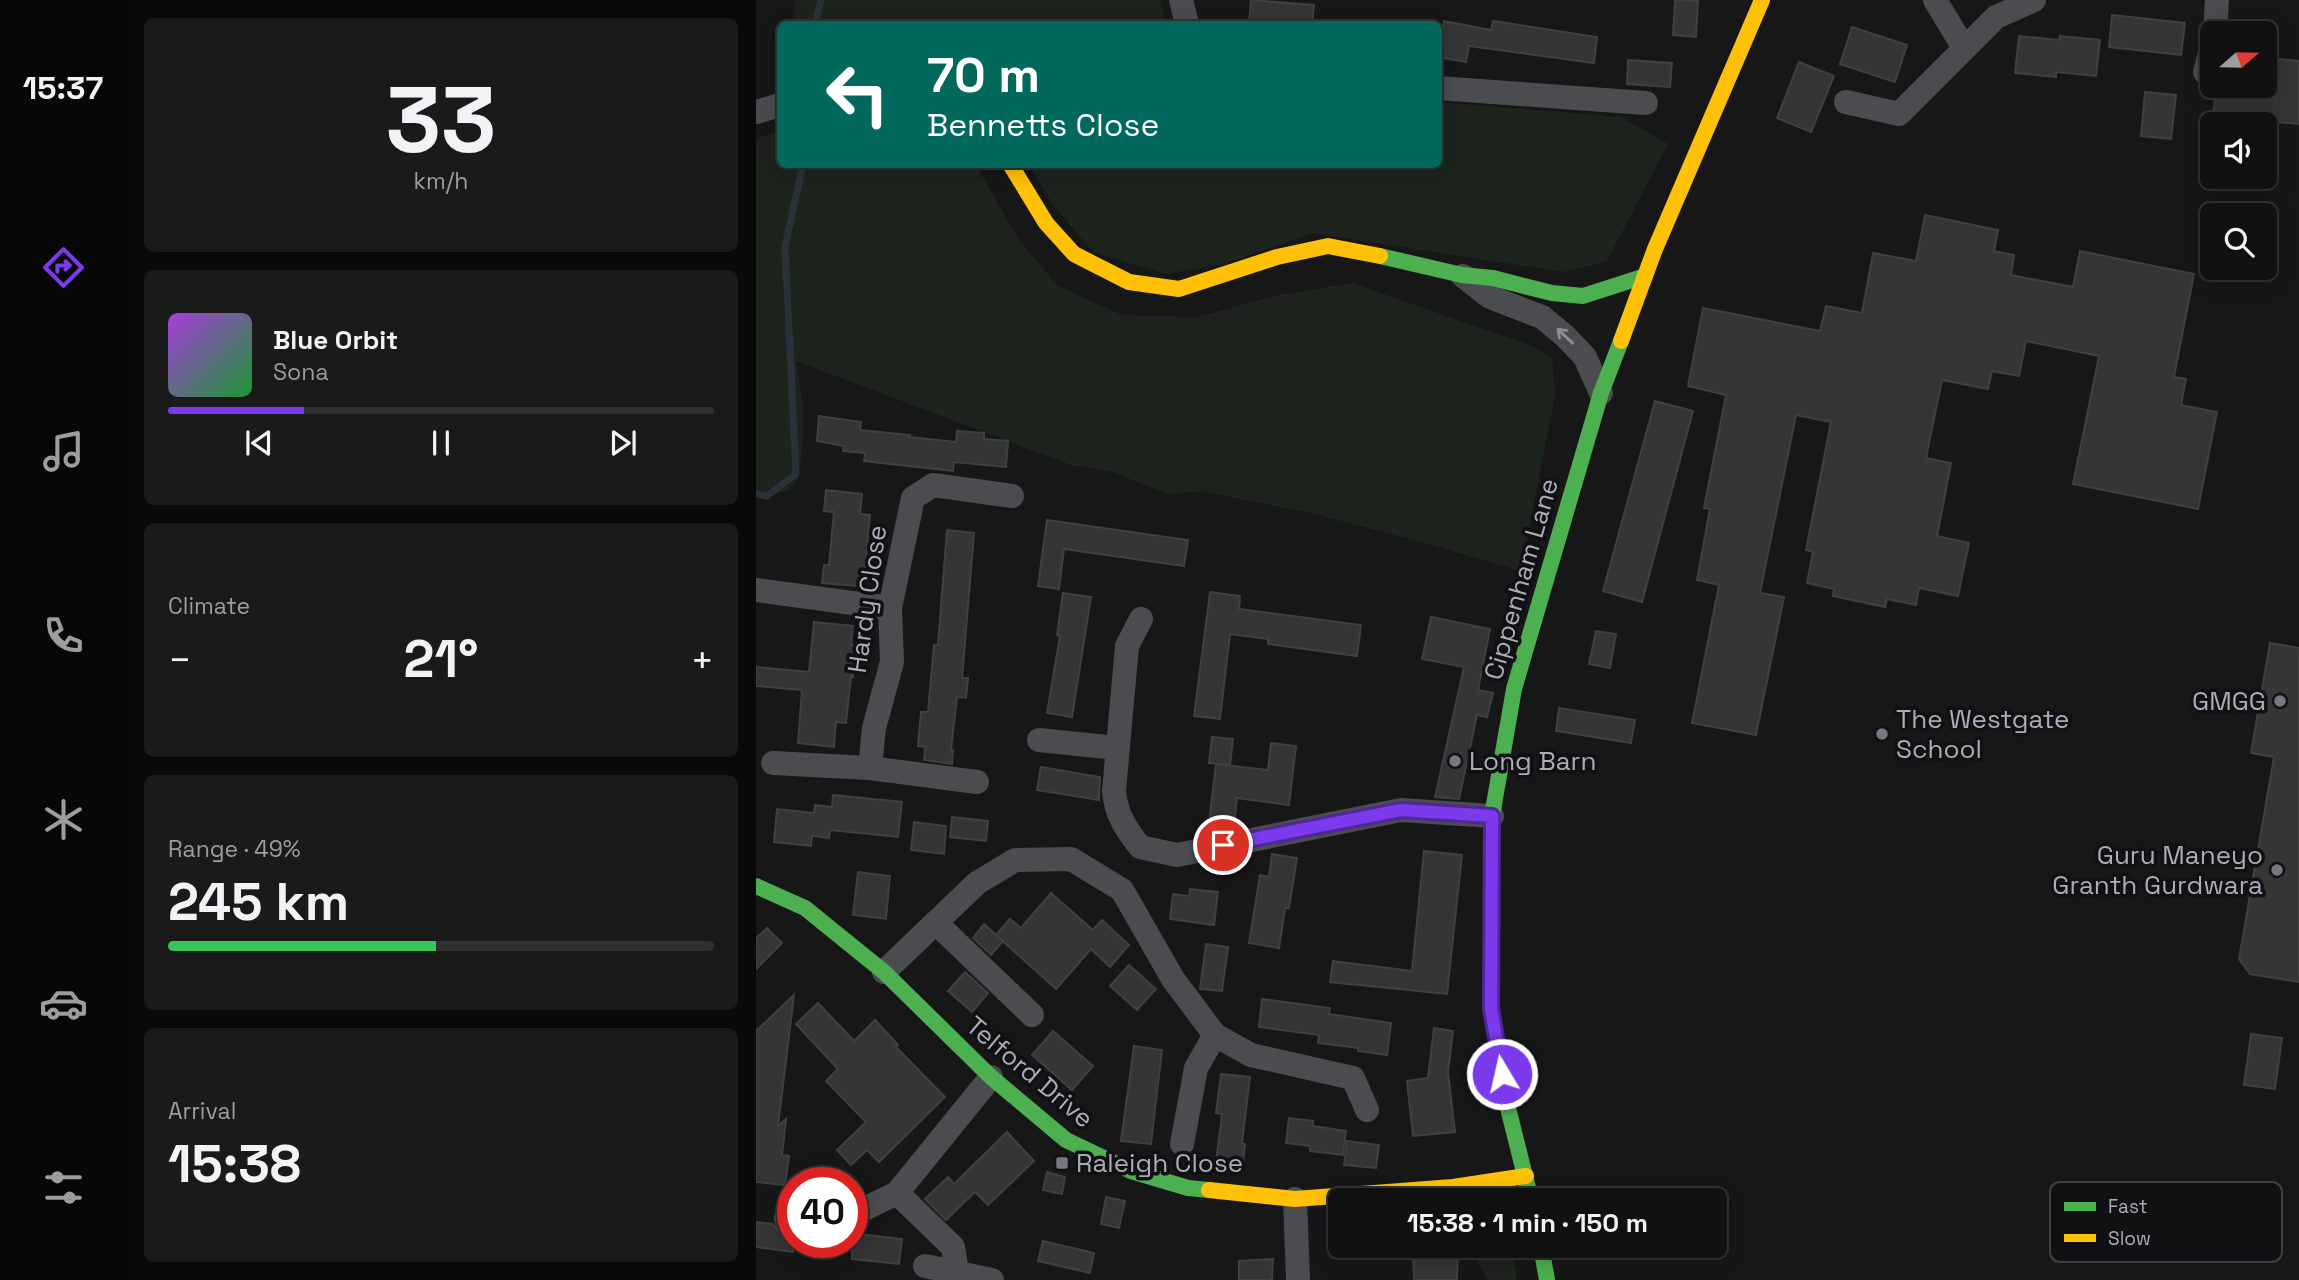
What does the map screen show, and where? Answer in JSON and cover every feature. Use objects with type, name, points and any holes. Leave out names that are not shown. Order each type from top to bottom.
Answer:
[{"type":"street","points":[[1181,0],[1185,21]]},
{"type":"street","name":"Cippenham Lane","points":[[1528,1188],[1505,1096],[1491,1008],[1492,816],[1514,689],[1601,393],[1645,276],[1762,0]]},
{"type":"street","points":[[1935,0],[1964,48]]},
{"type":"street","points":[[1846,102],[1899,114],[1996,17],[2034,0]]},
{"type":"street","points":[[2217,0],[2218,21]]},
{"type":"street","points":[[1442,88],[1646,103]]},
{"type":"street","points":[[756,112],[777,106]]},
{"type":"street","points":[[1012,168],[1046,223],[1074,254],[1129,282],[1179,289],[1277,257],[1328,246],[1462,275],[1493,278],[1552,293],[1583,296],[1645,276]]},
{"type":"street","points":[[1462,275],[1490,296],[1542,317],[1585,356],[1601,393]]},
{"type":"street","name":"Hardy Close","points":[[870,768],[874,728],[892,662],[890,608],[913,498],[933,485],[1012,496]]},
{"type":"street","points":[[756,590],[890,608]]},
{"type":"street","points":[[1141,618],[1126,646],[1114,791],[1115,807],[1121,822],[1140,848],[1177,855],[1401,810],[1492,816]]},
{"type":"street","points":[[1039,740],[1118,748]]},
{"type":"street","points":[[773,763],[870,768],[977,782]]},
{"type":"street","points":[[884,972],[977,883],[1015,860],[1071,859],[1122,890],[1173,979],[1215,1035],[1251,1055],[1353,1078],[1367,1110]]},
{"type":"street","name":"Telford Drive","points":[[756,887],[805,908],[884,972],[991,1077],[1066,1140],[1131,1171],[1188,1188],[1295,1199],[1453,1187],[1526,1176]]},
{"type":"street","points":[[936,923],[1032,1015]]},
{"type":"street","points":[[1182,1144],[1196,1068],[1215,1035]]},
{"type":"street","points":[[868,1207],[897,1192],[991,1077]]},
{"type":"street","points":[[897,1192],[953,1247],[957,1272]]},
{"type":"street","points":[[1295,1199],[1298,1280]]},
{"type":"street","points":[[1543,1258],[1547,1280]]},
{"type":"street","points":[[925,1266],[992,1280]]},
{"type":"shaded area","points":[[795,0],[1160,0],[1164,21],[793,21]]},
{"type":"shaded area","points":[[1442,102],[1622,117],[1668,144],[1607,261],[1563,272],[1313,233],[1224,264],[1165,274],[1093,252],[1053,205],[1031,168],[1442,168]]},
{"type":"shaded area","points":[[777,132],[777,168],[978,168],[1019,240],[1058,286],[1122,315],[1197,317],[1278,295],[1352,283],[1527,344],[1552,357],[1555,395],[1521,571],[1311,513],[1202,491],[1167,494],[1112,472],[1071,465],[796,361],[803,405],[802,451],[798,478],[788,491],[756,491],[756,138]]},
{"type":"shaded area","points":[[1514,1258],[1517,1280],[1488,1280],[1476,1259]]},
{"type":"building","points":[[1251,0],[1314,5],[1312,21],[1249,21]]},
{"type":"building","points":[[1675,0],[1698,1],[1696,37],[1673,35]]},
{"type":"building","points":[[2112,15],[2185,23],[2181,55],[2109,47]]},
{"type":"building","points":[[1444,21],[1491,30],[1493,21],[1597,37],[1594,63],[1469,46],[1466,62],[1442,58]]},
{"type":"building","points":[[1852,27],[1907,45],[1895,82],[1840,64]]},
{"type":"building","points":[[2019,36],[2100,40],[2096,76],[2056,72],[2056,77],[2015,73]]},
{"type":"building","points":[[2278,59],[2299,61],[2299,124],[2277,122],[2277,112],[2213,112],[2215,98],[2277,98]]},
{"type":"building","points":[[1628,60],[1672,63],[1670,87],[1627,84]]},
{"type":"building","points":[[1799,62],[1834,76],[1811,132],[1777,118]]},
{"type":"building","points":[[2145,92],[2176,95],[2171,139],[2141,136]]},
{"type":"building","points":[[1925,215],[1998,230],[1994,251],[2014,255],[2011,275],[2073,287],[2080,251],[2194,274],[2174,377],[2186,379],[2181,405],[2217,412],[2198,509],[2073,484],[2099,356],[2026,341],[2019,376],[1992,371],[1988,389],[1942,380],[1926,458],[1951,463],[1937,536],[1969,543],[1958,596],[1919,588],[1916,605],[1887,599],[1885,607],[1833,596],[1834,589],[1807,583],[1813,552],[1806,550],[1831,422],[1796,415],[1760,593],[1784,597],[1756,735],[1692,723],[1719,585],[1697,580],[1710,509],[1704,508],[1726,395],[1688,386],[1703,308],[1820,331],[1826,306],[1862,313],[1873,253],[1916,261]]},
{"type":"building","points":[[1655,401],[1693,411],[1642,602],[1603,591]]},
{"type":"building","points":[[819,416],[861,422],[860,430],[956,442],[957,431],[984,433],[984,439],[1008,441],[1006,467],[954,462],[953,471],[864,461],[865,453],[843,451],[844,446],[817,441]]},
{"type":"building","points":[[826,490],[862,494],[860,514],[870,515],[865,569],[860,568],[858,586],[822,583],[824,565],[829,565],[834,512],[824,511]]},
{"type":"building","points":[[1047,520],[1188,540],[1184,566],[1064,549],[1059,589],[1038,586]]},
{"type":"building","points":[[947,530],[974,533],[962,678],[968,678],[966,698],[957,697],[952,764],[924,760],[925,747],[918,746],[921,712],[928,712],[934,645],[938,645]]},
{"type":"building","points":[[1210,592],[1240,596],[1239,609],[1361,625],[1357,656],[1268,644],[1268,639],[1230,634],[1220,719],[1194,716]]},
{"type":"building","points":[[1063,593],[1091,597],[1072,717],[1047,713],[1060,636],[1057,635]]},
{"type":"building","points":[[1431,617],[1490,629],[1478,690],[1493,693],[1487,717],[1477,715],[1459,799],[1435,797],[1464,667],[1422,659]]},
{"type":"building","points":[[814,622],[853,626],[851,645],[856,645],[846,723],[836,722],[834,747],[798,743],[802,690],[756,686],[756,667],[809,672]]},
{"type":"building","points":[[1596,631],[1616,634],[1610,668],[1589,664]]},
{"type":"building","name":"Guru Maneyo Granth Gurdwara","points":[[2270,643],[2299,648],[2299,982],[2250,974],[2239,959],[2274,757],[2251,753]]},
{"type":"building","points":[[1559,708],[1635,720],[1631,743],[1556,731]]},
{"type":"building","points":[[1212,737],[1233,739],[1230,765],[1209,763]]},
{"type":"building","points":[[1271,743],[1296,746],[1289,805],[1237,798],[1234,825],[1209,822],[1216,764],[1268,770]]},
{"type":"building","points":[[1041,767],[1100,777],[1099,800],[1037,790]]},
{"type":"building","points":[[833,795],[902,802],[898,837],[830,830],[829,838],[812,836],[811,846],[774,842],[777,809],[814,813],[815,805],[832,807]]},
{"type":"building","points":[[952,817],[988,821],[986,841],[950,837]]},
{"type":"building","points":[[914,822],[946,826],[944,854],[911,850]]},
{"type":"building","points":[[1424,851],[1462,855],[1447,994],[1330,982],[1333,961],[1412,971]]},
{"type":"building","points":[[1272,854],[1297,858],[1279,948],[1249,943],[1260,875],[1269,877]]},
{"type":"building","points":[[858,872],[890,876],[886,919],[853,915]]},
{"type":"building","points":[[1190,889],[1218,892],[1214,925],[1170,919],[1173,894],[1189,896]]},
{"type":"building","points":[[1051,893],[1093,930],[1102,920],[1129,945],[1110,967],[1091,949],[1056,989],[996,935],[1010,919],[1021,928]]},
{"type":"building","points":[[984,924],[1003,941],[991,955],[973,938]]},
{"type":"building","points":[[767,928],[782,943],[756,969],[756,938]]},
{"type":"building","points":[[1206,944],[1228,947],[1222,991],[1200,989]]},
{"type":"building","points":[[1129,965],[1156,989],[1137,1010],[1110,986]]},
{"type":"building","points":[[965,972],[988,993],[972,1012],[948,991]]},
{"type":"building","points":[[794,995],[778,1126],[786,1119],[782,1155],[789,1156],[787,1167],[777,1167],[777,1184],[756,1182],[756,1031]]},
{"type":"building","points":[[1262,999],[1330,1008],[1329,1014],[1391,1023],[1387,1055],[1318,1043],[1319,1035],[1259,1027]]},
{"type":"building","points":[[818,1003],[854,1041],[875,1020],[898,1045],[896,1047],[945,1097],[879,1162],[867,1150],[851,1165],[837,1150],[866,1122],[826,1081],[838,1069],[796,1024]]},
{"type":"building","points":[[1434,1028],[1453,1031],[1448,1072],[1455,1132],[1413,1136],[1407,1081],[1428,1078]]},
{"type":"building","points":[[1053,1031],[1093,1066],[1072,1090],[1032,1055]]},
{"type":"building","points":[[2251,1034],[2282,1038],[2275,1089],[2244,1085]]},
{"type":"building","points":[[1134,1046],[1162,1050],[1151,1144],[1121,1141]]},
{"type":"building","points":[[1221,1074],[1250,1077],[1242,1143],[1245,1144],[1242,1173],[1215,1171],[1222,1114],[1216,1113]]},
{"type":"building","points":[[1289,1118],[1313,1121],[1313,1126],[1346,1131],[1343,1155],[1310,1151],[1310,1146],[1286,1143]]},
{"type":"building","points":[[1007,1132],[1034,1161],[988,1205],[975,1192],[946,1220],[925,1199],[948,1177],[954,1184]]},
{"type":"building","points":[[1347,1141],[1379,1145],[1376,1168],[1344,1165]]},
{"type":"building","points":[[1047,1172],[1065,1177],[1062,1194],[1043,1190]]},
{"type":"building","points":[[1106,1197],[1125,1201],[1119,1228],[1101,1224]]},
{"type":"building","points":[[756,1222],[773,1224],[777,1229],[777,1250],[756,1247]]},
{"type":"building","points":[[868,1235],[902,1239],[899,1264],[852,1259],[868,1258]]},
{"type":"building","points":[[1043,1241],[1094,1253],[1090,1273],[1038,1261]]},
{"type":"building","points":[[1413,1258],[1458,1258],[1457,1280],[1414,1280]]},
{"type":"building","points":[[1273,1259],[1272,1280],[1239,1280],[1239,1261]]},
{"type":"waterway","points":[[816,21],[821,0]]},
{"type":"waterway","points":[[756,494],[767,496],[796,474],[785,247],[802,168]]},
{"type":"traffic: fast","points":[[1380,256],[1462,275],[1493,278],[1552,293],[1583,296],[1645,276]]},
{"type":"traffic: fast","points":[[1528,1188],[1505,1096],[1491,1008],[1492,816],[1514,689],[1601,393],[1621,341]]},
{"type":"traffic: fast","points":[[756,886],[805,908],[884,972],[991,1077],[1066,1140],[1131,1171],[1188,1188],[1209,1190]]},
{"type":"traffic: fast","points":[[1543,1258],[1547,1280]]},
{"type":"traffic: slow","points":[[1621,341],[1655,249],[1762,0]]},
{"type":"traffic: slow","points":[[1012,168],[1046,223],[1074,254],[1129,282],[1179,289],[1277,257],[1328,246],[1380,256]]},
{"type":"traffic: slow","points":[[1209,1190],[1295,1199],[1453,1187],[1526,1176]]},
{"type":"place","name":"GMGG","points":[[2280,701]]},
{"type":"place","name":"The Westgate School","points":[[1882,734]]},
{"type":"place","name":"Long Barn","points":[[1455,761]]},
{"type":"place","name":"Guru Maneyo Granth Gurdwara","points":[[2277,870]]},
{"type":"place","name":"Raleigh Close","points":[[1062,1163]]},
{"type":"route","points":[[1223,845],[1401,810],[1492,816],[1491,1008],[1502,1074]]}]
